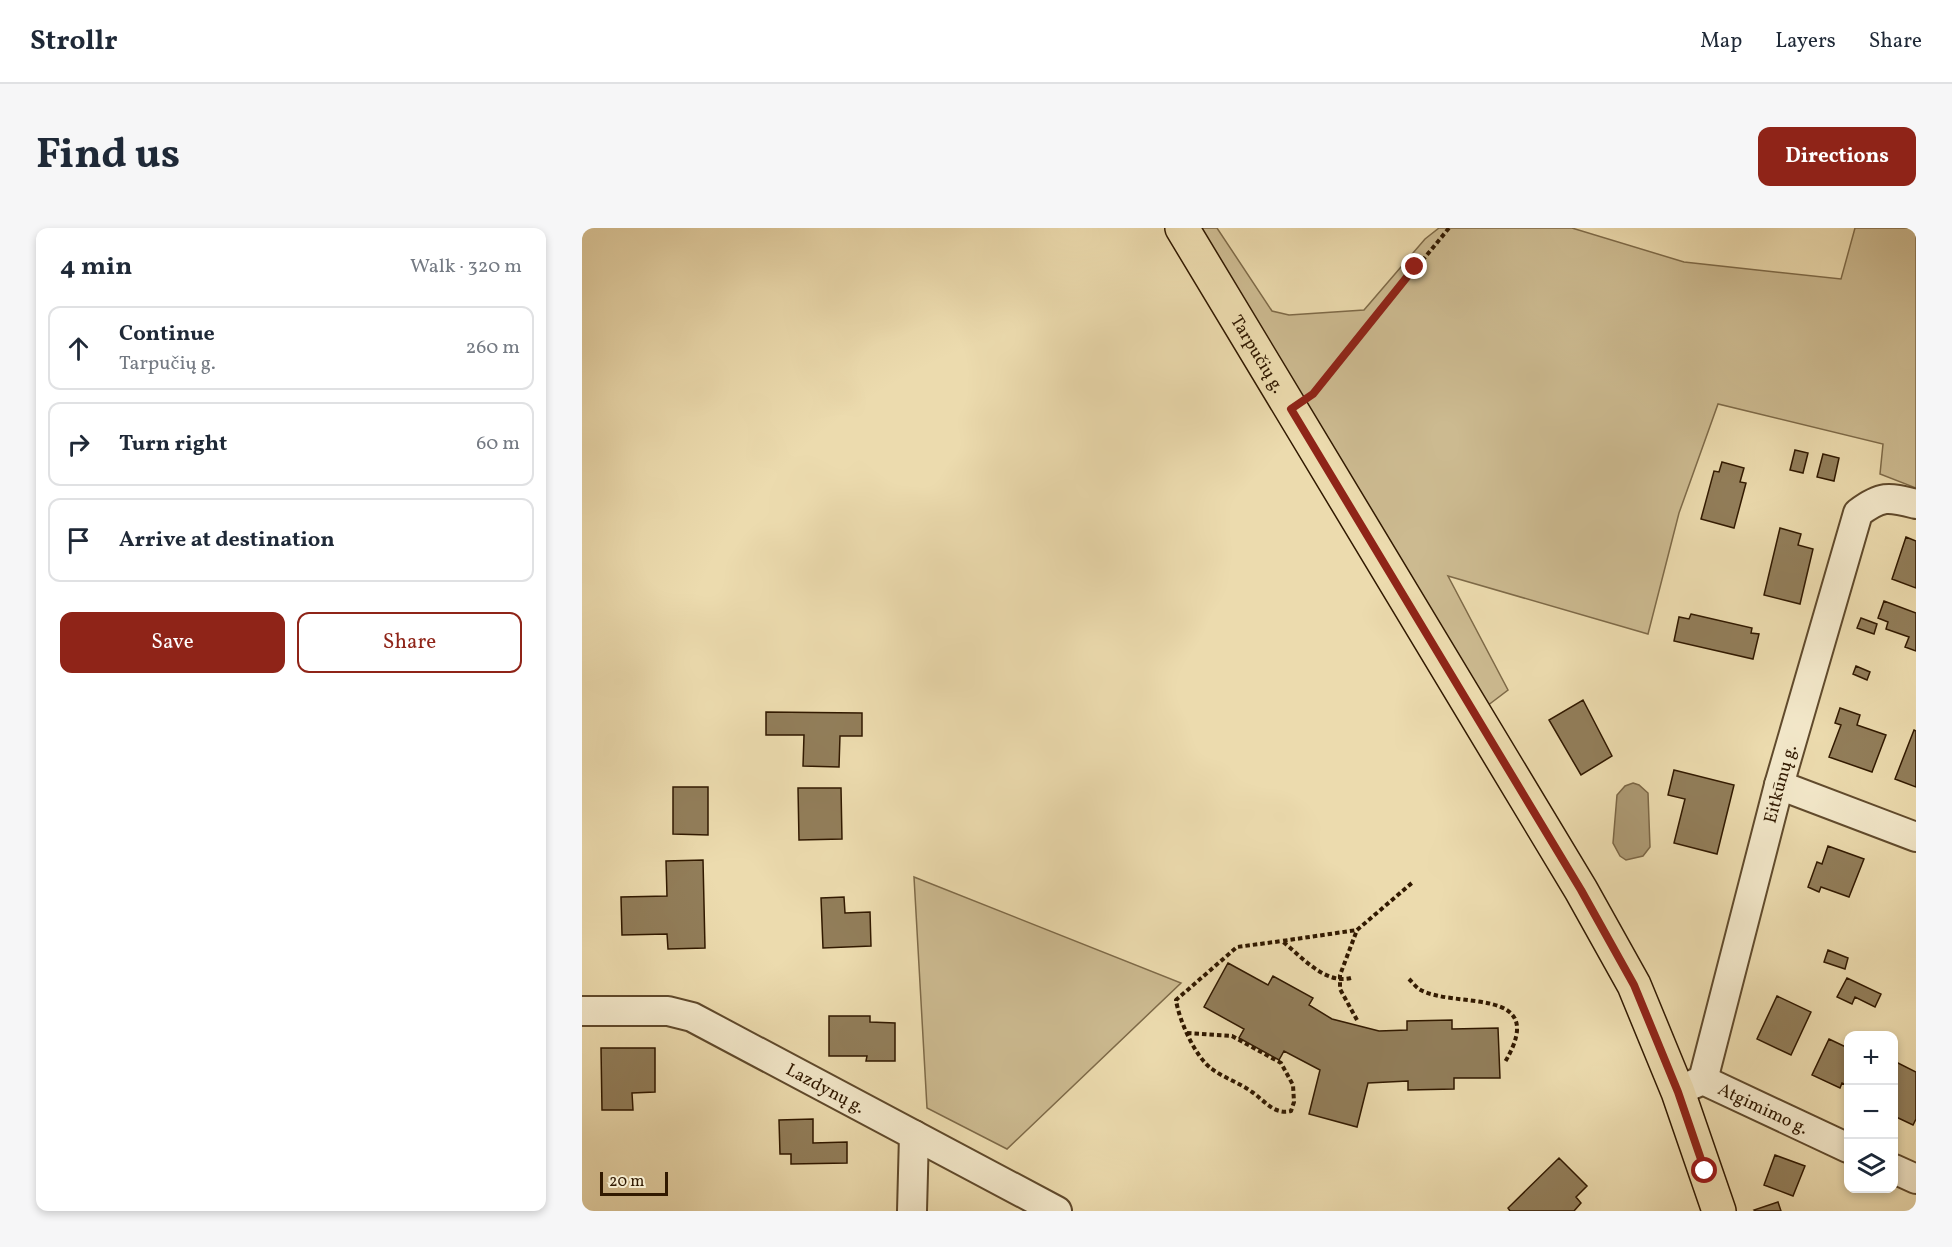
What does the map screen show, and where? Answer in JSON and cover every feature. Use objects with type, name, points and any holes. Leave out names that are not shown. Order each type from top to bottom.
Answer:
[{"type":"main road","name":"Tarpučių g.","points":[[1182,228],[1581,890],[1691,1086],[1719,1211]]},
{"type":"street","name":"Eitkūnų g.","points":[[1691,1086],[1858,513],[1876,499],[1897,499],[1916,504]]},
{"type":"street","points":[[1779,785],[1916,837]]},
{"type":"street","name":"Lazdynų g.","points":[[582,1011],[668,1011],[692,1017],[1057,1211]]},
{"type":"street","name":"Atgimimo g.","points":[[1691,1086],[1844,1146]]},
{"type":"street","points":[[912,1211],[914,1135]]},
{"type":"street","points":[[1898,1171],[1916,1179]]},
{"type":"path","points":[[1291,409],[1313,394],[1449,228]]},
{"type":"path","points":[[1357,1020],[1340,989],[1340,981],[1357,930],[1413,882]]},
{"type":"path","points":[[1187,1033],[1232,1036],[1281,1063],[1293,1084],[1294,1102],[1291,1111],[1283,1113],[1271,1108],[1251,1091],[1209,1067],[1187,1033],[1179,1018],[1176,1000],[1237,947],[1357,930]]},
{"type":"path","points":[[1282,941],[1330,979],[1340,981],[1351,978]]},
{"type":"path","points":[[1409,979],[1419,989],[1438,995],[1490,1002],[1510,1012],[1516,1024],[1515,1046],[1505,1062]]},
{"type":"shaded area","points":[[1191,228],[1217,228],[1272,311],[1289,315],[1364,310],[1425,239],[1439,228],[1572,228],[1684,262],[1841,279],[1855,228],[1916,228],[1916,488],[1880,474],[1883,444],[1718,404],[1679,513],[1648,634],[1448,576],[1508,690],[1487,706]]},
{"type":"shaded area","points":[[1633,783],[1648,793],[1650,847],[1643,856],[1626,860],[1620,856],[1613,843],[1617,795],[1625,786]]},
{"type":"shaded area","points":[[914,877],[1181,983],[1007,1149],[927,1108]]},
{"type":"building","points":[[1795,450],[1808,453],[1803,473],[1790,470]]},
{"type":"building","points":[[1823,454],[1839,458],[1834,481],[1817,477]]},
{"type":"building","points":[[1722,462],[1744,468],[1740,482],[1746,483],[1734,528],[1701,519],[1714,471],[1719,472]]},
{"type":"building","points":[[1780,528],[1801,534],[1798,545],[1813,549],[1800,604],[1764,595]]},
{"type":"building","points":[[1906,537],[1916,541],[1916,588],[1892,579]]},
{"type":"building","points":[[1884,601],[1916,613],[1916,651],[1905,647],[1909,637],[1886,629],[1888,622],[1878,618]]},
{"type":"building","points":[[1691,614],[1752,628],[1751,633],[1759,634],[1753,659],[1674,641],[1679,617],[1689,619]]},
{"type":"building","points":[[1861,618],[1877,624],[1874,634],[1857,628]]},
{"type":"building","points":[[1856,666],[1870,672],[1867,680],[1853,674]]},
{"type":"building","points":[[1583,700],[1612,756],[1581,775],[1549,720]]},
{"type":"building","points":[[1840,708],[1860,715],[1857,725],[1886,735],[1872,772],[1829,757],[1841,725],[1835,723]]},
{"type":"building","points":[[766,712],[862,713],[862,736],[840,736],[839,767],[803,766],[804,735],[766,735]]},
{"type":"building","points":[[1914,730],[1916,731],[1916,787],[1895,779]]},
{"type":"building","points":[[1674,770],[1734,785],[1717,854],[1674,843],[1685,799],[1668,795]]},
{"type":"building","points":[[673,787],[708,787],[708,835],[673,834]]},
{"type":"building","points":[[798,788],[841,788],[842,839],[799,840]]},
{"type":"building","points":[[1828,846],[1864,859],[1849,897],[1821,887],[1819,892],[1808,887],[1817,862],[1822,864]]},
{"type":"building","points":[[703,860],[705,948],[668,949],[667,934],[622,935],[621,897],[667,896],[666,861]]},
{"type":"building","points":[[844,897],[845,913],[870,912],[871,946],[823,948],[821,898]]},
{"type":"building","points":[[1828,950],[1848,958],[1845,969],[1824,962]]},
{"type":"building","points":[[1228,963],[1268,985],[1273,976],[1313,998],[1309,1005],[1332,1019],[1379,1031],[1407,1030],[1407,1021],[1452,1020],[1452,1029],[1498,1028],[1500,1078],[1454,1078],[1454,1089],[1408,1090],[1408,1081],[1368,1083],[1357,1127],[1309,1114],[1320,1070],[1284,1051],[1279,1060],[1239,1038],[1244,1029],[1204,1007]]},
{"type":"building","points":[[1847,978],[1881,994],[1875,1007],[1855,997],[1852,1004],[1837,997]]},
{"type":"building","points":[[1777,996],[1811,1012],[1791,1055],[1757,1039]]},
{"type":"building","points":[[829,1016],[870,1016],[870,1022],[895,1023],[895,1061],[866,1061],[867,1056],[829,1056]]},
{"type":"building","points":[[1829,1039],[1844,1046],[1844,1084],[1842,1083],[1840,1088],[1812,1075]]},
{"type":"building","points":[[601,1048],[655,1048],[655,1092],[632,1093],[633,1110],[602,1110]]},
{"type":"building","points":[[1898,1063],[1916,1072],[1916,1119],[1913,1125],[1898,1118]]},
{"type":"building","points":[[813,1119],[813,1143],[847,1142],[847,1163],[791,1164],[791,1154],[780,1154],[779,1120]]},
{"type":"building","points":[[1775,1155],[1805,1166],[1793,1196],[1764,1185]]},
{"type":"building","points":[[1559,1158],[1587,1186],[1576,1197],[1581,1203],[1574,1211],[1510,1211],[1508,1208]]},
{"type":"building","points":[[1778,1202],[1781,1211],[1754,1210]]},
{"type":"route","points":[[1415,267],[1313,394],[1291,409],[1581,890],[1634,985],[1678,1092],[1705,1171]]}]
